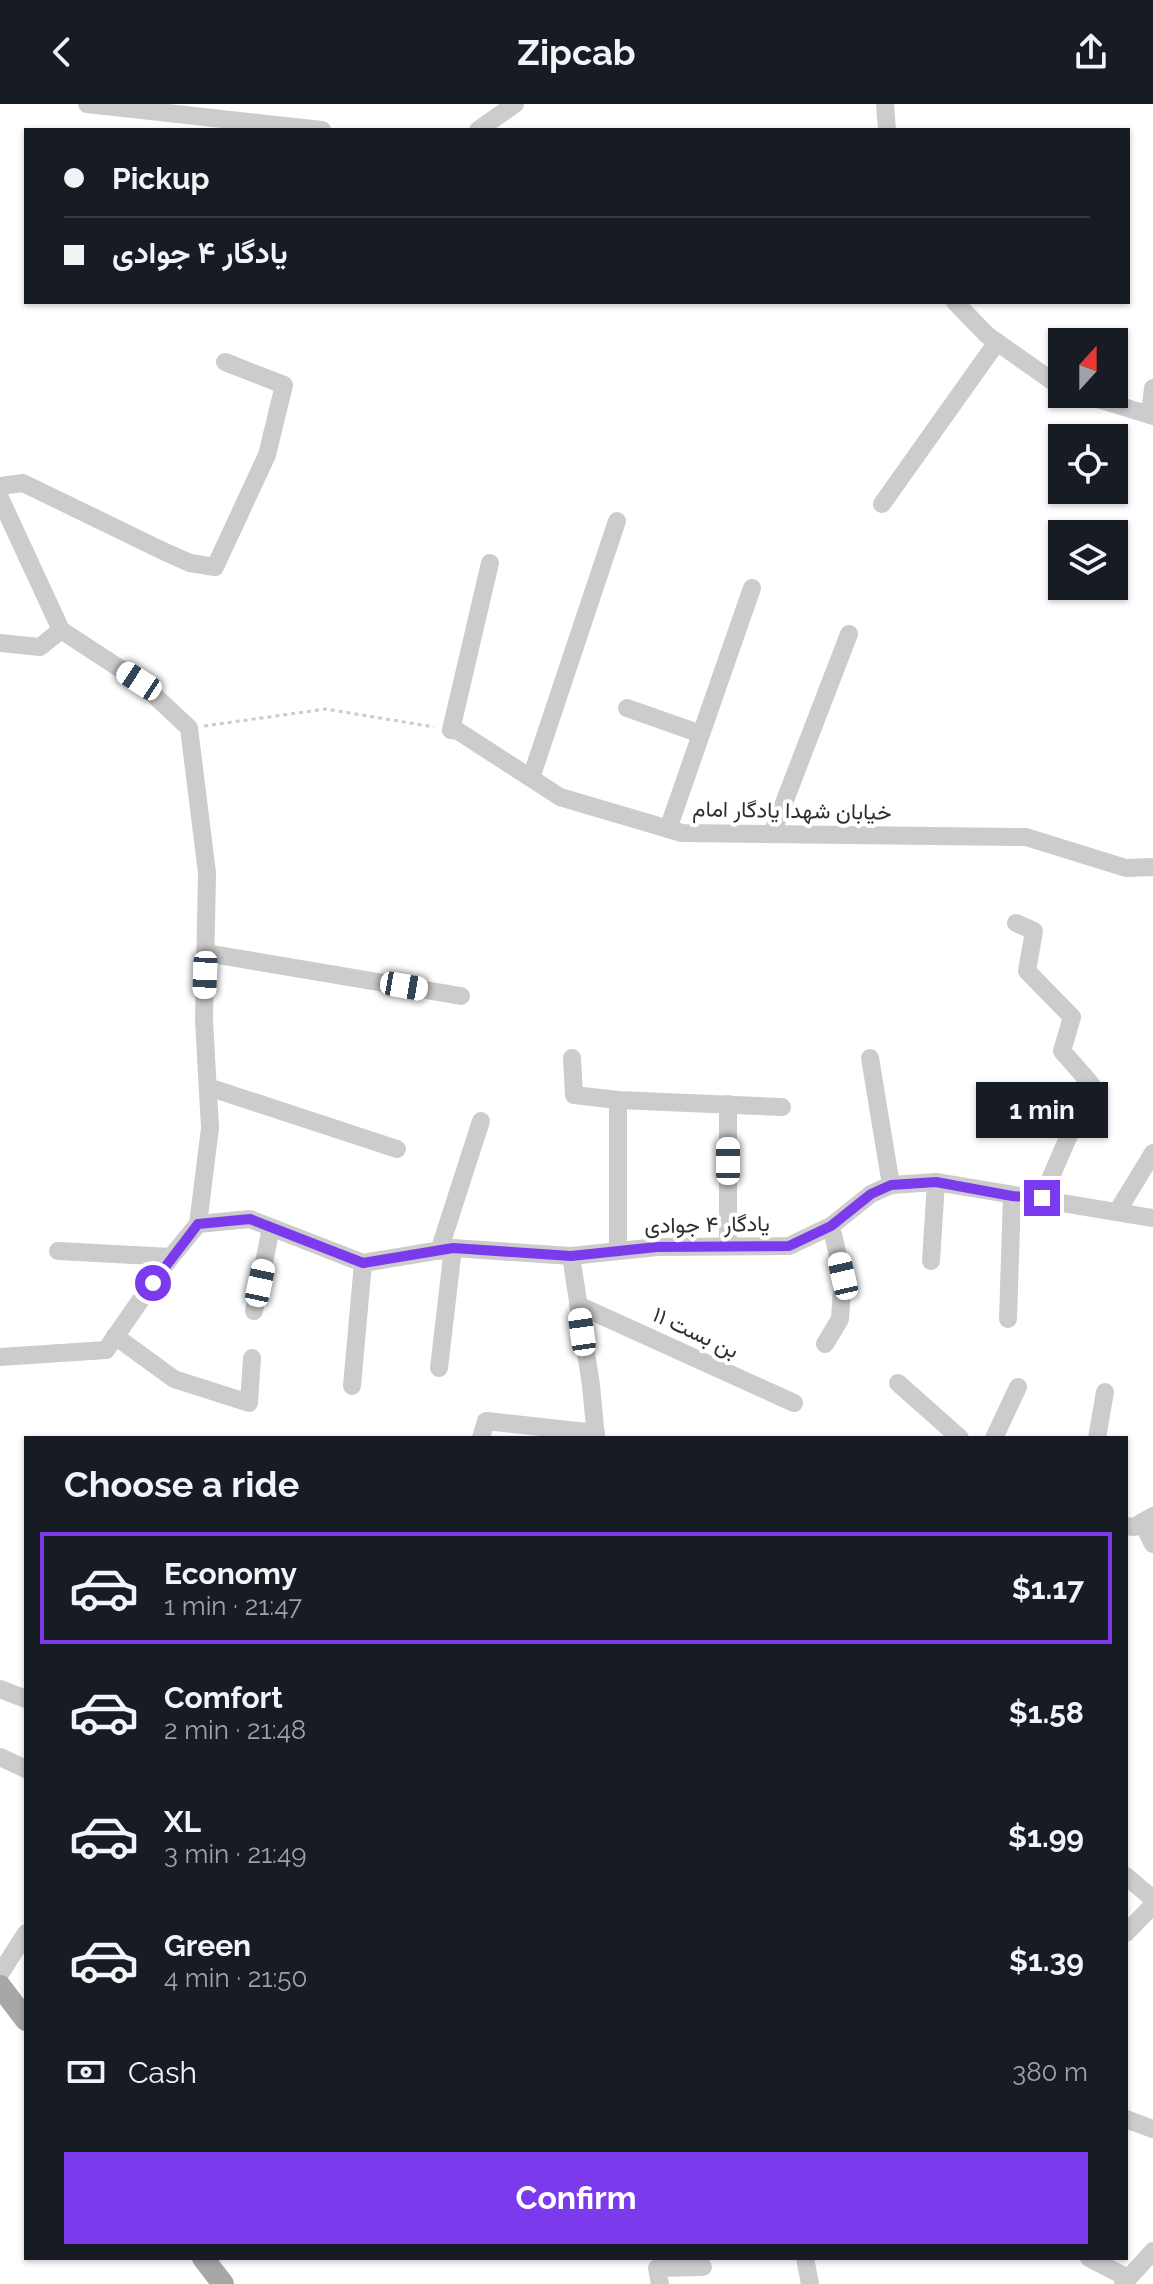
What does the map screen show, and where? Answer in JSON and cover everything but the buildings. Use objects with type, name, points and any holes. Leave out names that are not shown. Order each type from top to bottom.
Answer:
[{"type":"main road","points":[[0,1986],[24,2017]]},
{"type":"main road","points":[[211,2260],[223,2284]]},
{"type":"street","points":[[87,104],[304,128]]},
{"type":"street","points":[[481,128],[515,104]]},
{"type":"street","points":[[885,104],[887,128]]},
{"type":"street","points":[[957,304],[987,335],[1048,378]]},
{"type":"street","points":[[882,504],[997,342]]},
{"type":"street","points":[[0,486],[23,483],[190,563],[215,567],[267,455],[284,385],[225,362]]},
{"type":"street","points":[[1126,408],[1152,416],[1153,388]]},
{"type":"street","points":[[0,498],[61,630],[139,681],[189,728],[207,873],[204,1020],[210,1128],[198,1224],[106,1350],[0,1357]]},
{"type":"street","points":[[531,778],[617,521]]},
{"type":"street","points":[[451,730],[488,567]]},
{"type":"street","points":[[668,829],[752,588]]},
{"type":"street","points":[[0,643],[40,647],[61,630]]},
{"type":"street","points":[[772,834],[849,634]]},
{"type":"street","points":[[627,708],[701,734]]},
{"type":"street","name":"خیابان شهدا یادگار امام","points":[[451,730],[458,731],[560,797],[682,833],[1026,837],[1126,868],[1153,867]]},
{"type":"street","points":[[1016,923],[1034,931],[1027,971],[1072,1017],[1062,1051],[1091,1084],[1042,1198]]},
{"type":"street","points":[[206,953],[461,996]]},
{"type":"street","points":[[572,1058],[574,1095],[618,1100],[782,1107]]},
{"type":"street","points":[[870,1058],[891,1185]]},
{"type":"street","points":[[208,1087],[397,1149]]},
{"type":"street","points":[[618,1100],[618,1251]]},
{"type":"street","points":[[728,1104],[728,1246]]},
{"type":"street","points":[[439,1368],[446,1250],[481,1121]]},
{"type":"street","points":[[1117,1212],[1153,1153]]},
{"type":"street","points":[[931,1261],[936,1182]]},
{"type":"street","name":"یادگار ۴ جوادی","points":[[363,1263],[446,1250],[571,1256],[657,1247],[789,1246],[831,1226],[871,1194],[891,1185],[936,1182],[1153,1218]]},
{"type":"street","points":[[1008,1319],[1012,1196]]},
{"type":"street","points":[[198,1224],[250,1219],[363,1263],[352,1386]]},
{"type":"street","points":[[825,1344],[840,1319],[843,1276],[831,1226]]},
{"type":"street","points":[[254,1311],[271,1228]]},
{"type":"street","points":[[58,1251],[171,1257]]},
{"type":"street","points":[[482,1436],[486,1421],[596,1436],[571,1256]]},
{"type":"street","name":"بن بست ۱۱","points":[[578,1305],[794,1403]]},
{"type":"street","points":[[115,1336],[174,1379],[249,1403],[252,1358]]},
{"type":"street","points":[[898,1383],[958,1436]]},
{"type":"street","points":[[995,1436],[1018,1387]]},
{"type":"street","points":[[1097,1436],[1105,1392]]},
{"type":"street","points":[[1140,1521],[1153,1544]]},
{"type":"street","points":[[0,1689],[24,1698]]},
{"type":"street","points":[[0,1757],[24,1768]]},
{"type":"street","points":[[1128,1878],[1153,1899]]},
{"type":"street","points":[[1128,1931],[1153,1905]]},
{"type":"street","points":[[0,1974],[24,1936]]},
{"type":"street","points":[[1128,2120],[1153,2129]]},
{"type":"street","points":[[1092,2260],[1126,2281],[1153,2251]]},
{"type":"street","points":[[805,2260],[810,2284]]},
{"type":"street","points":[[660,2284],[657,2268],[703,2267]]},
{"type":"path","points":[[189,728],[326,709],[451,730]]},
{"type":"route","points":[[153,1283],[198,1224],[250,1219],[363,1263],[453,1248],[571,1256],[657,1247],[789,1246],[831,1226],[871,1194],[891,1185],[936,1182],[1012,1196],[1042,1198]]}]
